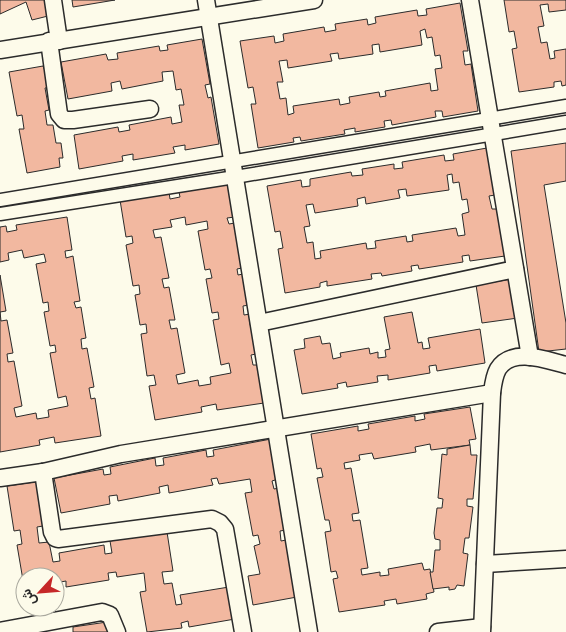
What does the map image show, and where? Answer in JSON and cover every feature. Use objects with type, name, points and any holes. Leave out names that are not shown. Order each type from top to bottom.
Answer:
[{"type":"street","points":[[52,0],[59,114],[64,120],[150,109]]},
{"type":"street","points":[[206,0],[276,428],[307,632]]},
{"type":"street","points":[[0,50],[314,0]]},
{"type":"street","points":[[470,0],[530,357]]},
{"type":"street","points":[[0,214],[235,177],[492,126],[566,106]]},
{"type":"street","points":[[0,200],[232,160],[492,126],[566,122]]},
{"type":"street","points":[[259,323],[515,269]]},
{"type":"street","points":[[438,632],[482,630],[492,393],[495,375],[503,364],[510,359],[530,357],[566,365]]},
{"type":"street","points":[[0,478],[43,472],[121,454],[492,393]]},
{"type":"street","points":[[43,472],[52,532],[55,538],[58,539],[212,519],[220,522],[225,529],[243,632]]},
{"type":"street","points":[[485,564],[566,559]]},
{"type":"street","points":[[0,632],[102,612],[110,615],[117,632]]},
{"type":"building","points":[[0,0],[46,0],[48,16],[32,20],[26,2],[0,14]]},
{"type":"building","points":[[72,0],[115,0],[73,7]]},
{"type":"building","points":[[504,0],[566,0],[566,10],[549,12],[548,4],[540,5],[544,26],[538,27],[541,43],[547,42],[550,59],[555,58],[554,51],[566,49],[566,85],[562,86],[561,81],[554,82],[554,87],[519,92],[512,49],[517,48],[514,31],[509,32]]},
{"type":"building","points":[[460,3],[468,51],[463,51],[465,65],[471,64],[478,111],[443,117],[442,111],[435,111],[436,117],[392,125],[391,120],[384,121],[385,127],[355,132],[355,128],[344,130],[345,134],[301,141],[300,137],[293,138],[294,142],[258,148],[251,104],[256,104],[253,87],[248,88],[240,41],[274,36],[275,43],[284,41],[283,34],[324,27],[325,32],[336,30],[335,24],[367,19],[368,25],[376,23],[375,17],[417,10],[418,16],[427,15],[426,9]],"holes":[[[425,29],[427,38],[432,37],[435,56],[440,55],[442,68],[435,69],[438,90],[431,91],[430,83],[385,91],[386,96],[380,97],[379,92],[349,97],[350,103],[340,105],[339,99],[293,106],[294,113],[288,115],[286,98],[280,99],[277,82],[283,82],[279,61],[287,60],[288,68],[332,61],[330,54],[338,53],[339,59],[373,54],[372,45],[379,44],[380,52],[422,45],[420,31]]]},
{"type":"building","points":[[202,39],[210,84],[205,85],[208,98],[211,97],[219,144],[185,150],[185,145],[173,147],[175,153],[133,160],[133,154],[122,156],[123,161],[79,169],[74,135],[118,127],[119,132],[130,130],[129,125],[171,117],[172,124],[182,122],[179,105],[184,105],[181,89],[176,90],[173,71],[162,72],[163,81],[122,89],[120,81],[111,83],[112,91],[68,99],[61,62],[106,54],[108,60],[118,59],[117,53],[159,46],[160,51],[168,50],[167,45]]},
{"type":"building","points":[[43,66],[45,71],[49,71],[52,87],[45,88],[49,110],[45,111],[47,125],[53,125],[56,143],[61,143],[63,158],[59,158],[60,167],[27,173],[19,129],[24,129],[22,115],[17,116],[9,72]]},
{"type":"building","points":[[566,143],[566,181],[544,185],[566,323],[566,349],[539,352],[511,151]]},
{"type":"building","points":[[487,148],[495,195],[489,196],[492,209],[497,209],[505,256],[470,261],[469,255],[462,256],[463,262],[419,269],[418,265],[411,266],[412,271],[382,276],[381,273],[371,274],[372,279],[327,286],[327,281],[320,283],[320,287],[285,293],[278,249],[283,248],[280,231],[275,232],[267,186],[301,180],[302,187],[310,186],[310,179],[351,172],[352,176],[363,175],[362,169],[394,164],[394,169],[403,168],[402,162],[444,155],[445,161],[454,160],[453,154]],"holes":[[[452,174],[453,183],[459,182],[462,200],[467,199],[469,212],[462,214],[465,235],[458,236],[456,228],[412,235],[413,241],[407,242],[406,236],[375,241],[376,248],[367,249],[366,243],[320,251],[321,258],[315,259],[313,242],[307,243],[304,227],[310,226],[306,205],[313,204],[315,213],[358,206],[357,199],[365,197],[366,204],[400,198],[398,190],[406,189],[407,196],[449,190],[447,175]]]},
{"type":"building","points":[[230,184],[235,217],[227,218],[229,224],[235,223],[242,268],[237,269],[238,275],[243,274],[249,305],[243,306],[244,315],[250,314],[256,354],[251,355],[253,365],[258,365],[264,403],[217,410],[216,404],[201,407],[202,412],[155,420],[149,386],[156,385],[154,375],[147,376],[141,334],[147,333],[146,324],[140,325],[135,295],[140,294],[139,285],[133,286],[126,245],[133,243],[132,236],[126,237],[120,200],[169,192],[170,199],[180,197],[179,192]],"holes":[[[185,217],[186,225],[207,221],[208,229],[198,231],[205,270],[210,269],[212,278],[206,279],[212,313],[218,312],[219,319],[213,320],[221,365],[229,363],[231,373],[210,377],[211,384],[199,386],[198,380],[178,384],[176,375],[185,373],[177,328],[171,329],[169,320],[175,320],[169,287],[164,288],[162,279],[169,278],[161,237],[155,238],[153,230],[172,227],[170,220]]]},
{"type":"building","points":[[67,217],[72,250],[65,251],[66,258],[73,256],[80,301],[74,302],[76,308],[81,307],[86,338],[81,339],[82,349],[87,348],[94,387],[89,388],[91,399],[95,398],[101,436],[55,443],[54,437],[39,440],[40,445],[0,452],[0,312],[1,321],[7,320],[13,353],[7,354],[8,362],[14,361],[22,406],[14,408],[16,417],[36,413],[37,419],[49,417],[48,410],[68,406],[66,396],[58,398],[50,353],[56,352],[55,345],[50,346],[44,312],[49,311],[48,302],[43,303],[36,264],[46,262],[44,254],[24,258],[22,250],[8,253],[9,260],[0,262],[0,227],[6,226],[7,232],[17,230],[16,225]]},
{"type":"building","points":[[0,275],[6,311],[0,312]]},
{"type":"building","points":[[512,279],[518,318],[482,323],[476,285]]},
{"type":"building","points":[[412,312],[418,343],[422,342],[423,349],[430,348],[428,338],[480,329],[485,363],[437,371],[436,365],[429,366],[430,373],[388,380],[388,375],[377,376],[378,382],[347,387],[346,382],[337,384],[338,388],[302,394],[294,350],[305,348],[304,339],[320,336],[322,344],[330,343],[333,359],[341,357],[340,353],[369,348],[370,354],[378,352],[378,358],[386,357],[385,350],[390,349],[384,317]]},
{"type":"building","points":[[470,407],[476,439],[469,440],[470,445],[431,450],[430,444],[415,447],[416,452],[374,459],[372,453],[359,455],[360,460],[344,463],[345,469],[351,468],[359,513],[352,514],[353,521],[360,520],[368,568],[361,569],[362,575],[380,572],[380,576],[389,575],[388,569],[422,563],[424,570],[430,569],[434,592],[426,594],[427,599],[397,604],[396,599],[384,601],[385,605],[339,612],[333,579],[338,578],[336,571],[331,572],[325,532],[331,531],[329,520],[325,520],[317,478],[323,477],[321,468],[317,469],[311,434],[358,426],[358,431],[369,429],[368,424],[415,416],[415,421],[425,419],[424,414]]},
{"type":"building","points":[[271,439],[278,479],[272,481],[274,489],[279,488],[286,530],[280,531],[281,541],[286,540],[297,597],[253,605],[248,576],[260,574],[254,546],[260,544],[258,535],[253,536],[245,493],[252,492],[250,479],[219,484],[217,478],[211,479],[213,485],[169,493],[168,485],[159,487],[160,493],[118,501],[117,495],[109,496],[110,504],[61,513],[54,478],[103,469],[104,475],[111,474],[110,467],[155,458],[156,466],[164,465],[163,458],[206,450],[207,457],[214,456],[213,450]]},
{"type":"building","points":[[470,445],[471,455],[477,455],[473,499],[467,499],[467,506],[473,507],[469,538],[465,538],[463,553],[468,554],[464,586],[457,585],[455,589],[449,590],[449,587],[433,589],[430,572],[433,572],[435,550],[440,550],[440,540],[435,539],[434,533],[437,508],[442,508],[443,499],[438,498],[442,454],[447,455],[447,449]]},
{"type":"building","points":[[42,481],[49,525],[37,527],[39,543],[49,542],[53,562],[60,561],[59,553],[104,545],[105,554],[112,553],[110,541],[167,532],[173,571],[162,572],[164,584],[172,583],[176,605],[182,604],[180,595],[229,587],[235,619],[189,627],[188,621],[181,623],[182,628],[147,632],[140,592],[146,591],[144,573],[117,577],[116,572],[108,573],[109,580],[66,587],[65,567],[21,567],[17,545],[22,544],[20,530],[14,531],[7,486]]},
{"type":"building","points":[[107,622],[108,632],[73,632],[73,627]]}]
